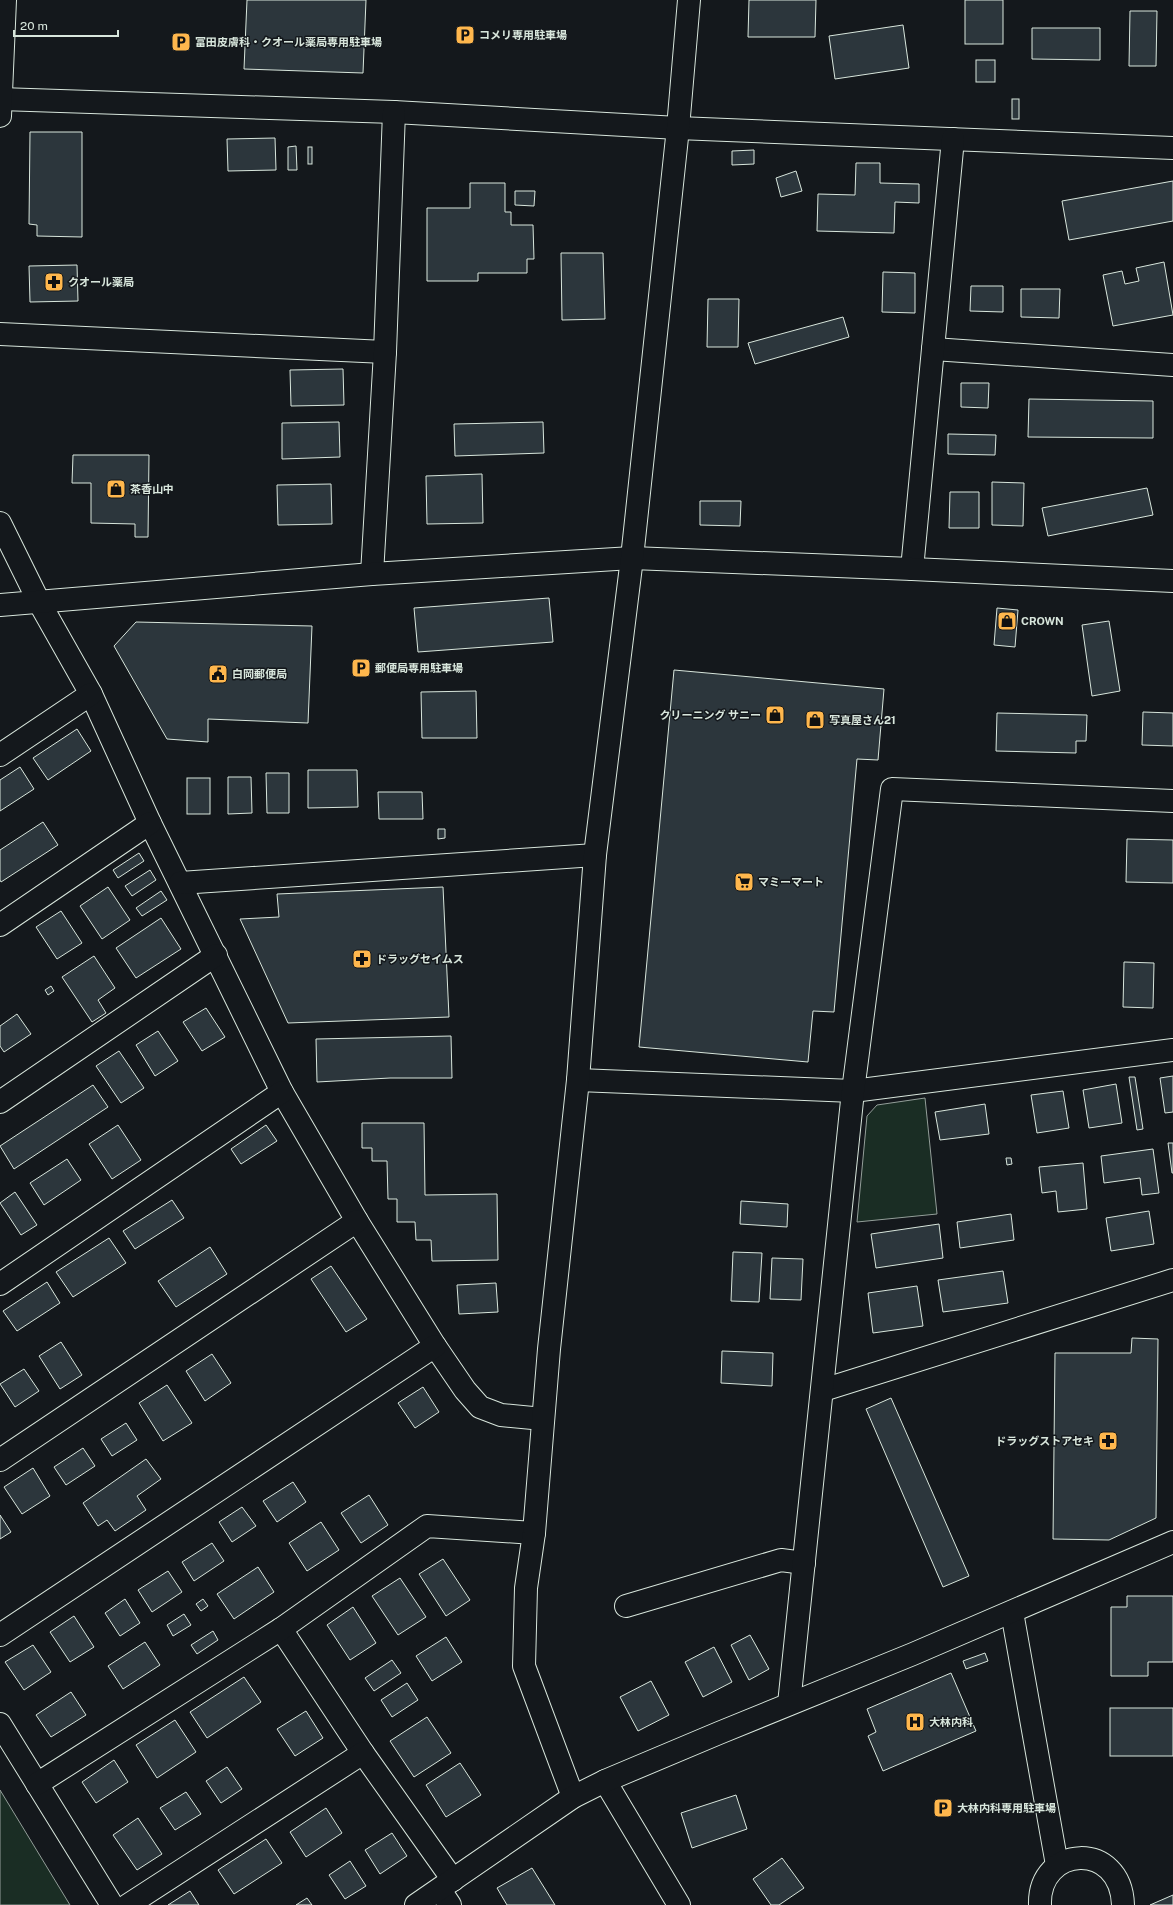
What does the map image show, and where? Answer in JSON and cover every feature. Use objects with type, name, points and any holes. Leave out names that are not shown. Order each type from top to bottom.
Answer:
[{"type":"street","points":[[0,116],[5,0]]},
{"type":"street","points":[[573,1797],[524,1666],[526,1588],[534,1533],[543,1419],[578,1080],[596,855],[632,558],[678,128],[689,0]]},
{"type":"street","points":[[0,99],[394,112],[678,128],[1173,148]]},
{"type":"street","points":[[372,574],[385,352],[394,112]]},
{"type":"street","points":[[912,569],[953,139]]},
{"type":"street","points":[[0,334],[385,352]]},
{"type":"street","points":[[933,348],[1173,365]]},
{"type":"street","points":[[0,523],[39,602],[91,694],[150,823],[282,1092],[357,1221],[465,1390],[480,1407],[501,1415],[543,1419]]},
{"type":"street","points":[[0,605],[372,574],[632,558],[1173,581]]},
{"type":"street","points":[[0,755],[91,694]]},
{"type":"street","points":[[789,1704],[823,1390],[853,1091],[892,789],[1173,801]]},
{"type":"street","points":[[0,925],[150,823]]},
{"type":"street","points":[[180,883],[596,855]]},
{"type":"street","points":[[0,1102],[216,955]]},
{"type":"street","points":[[578,1080],[853,1091],[1173,1050]]},
{"type":"street","points":[[0,1284],[282,1092]]},
{"type":"street","points":[[0,1460],[357,1221]]},
{"type":"street","points":[[823,1390],[1173,1280]]},
{"type":"street","points":[[0,1635],[436,1346]]},
{"type":"street","points":[[37,1784],[281,1629],[428,1526],[534,1533]]},
{"type":"street","points":[[416,1905],[448,1892],[573,1797],[605,1781],[913,1654],[1173,1542]]},
{"type":"street","points":[[626,1606],[781,1560],[804,1563]]},
{"type":"street","points":[[1012,1612],[1057,1865]]},
{"type":"street","points":[[281,1629],[363,1753],[448,1892]]},
{"type":"street","points":[[0,1724],[112,1905]]},
{"type":"street","points":[[128,1905],[363,1753]]},
{"type":"street","points":[[605,1781],[679,1905]]},
{"type":"street","points":[[1040,1905],[1040,1892],[1046,1877],[1057,1865],[1072,1859],[1089,1858],[1104,1864],[1116,1876],[1122,1891],[1123,1905]]},
{"type":"green space","points":[[925,1098],[937,1214],[857,1222],[867,1116],[877,1105]]},
{"type":"green space","points":[[0,1790],[70,1905],[0,1905]]},
{"type":"building","points":[[247,0],[366,0],[363,73],[244,69]]},
{"type":"building","points":[[749,0],[816,0],[815,37],[748,37]]},
{"type":"building","points":[[965,0],[1003,0],[1003,44],[965,44]]},
{"type":"building","points":[[1130,11],[1157,11],[1156,66],[1129,66]]},
{"type":"building","points":[[903,25],[909,68],[835,79],[829,36]]},
{"type":"building","points":[[1032,28],[1100,28],[1100,60],[1032,59]]},
{"type":"building","points":[[976,60],[995,60],[995,82],[976,82]]},
{"type":"building","points":[[1012,99],[1019,99],[1019,119],[1012,119]]},
{"type":"building","points":[[30,132],[82,132],[82,237],[37,236],[37,225],[29,224]]},
{"type":"building","points":[[275,138],[276,170],[228,171],[227,139]]},
{"type":"building","points":[[296,146],[297,170],[288,170],[288,147]]},
{"type":"building","points":[[308,147],[312,147],[312,164],[308,164]]},
{"type":"building","points":[[754,150],[754,164],[732,165],[732,151]]},
{"type":"building","points":[[856,163],[880,163],[880,183],[919,184],[919,203],[895,202],[894,233],[817,231],[818,194],[855,195]]},
{"type":"building","points":[[796,171],[802,191],[781,197],[776,178]]},
{"type":"building","points":[[1173,181],[1173,221],[1069,240],[1062,201]]},
{"type":"building","points":[[470,183],[505,183],[505,212],[511,212],[511,225],[533,225],[534,259],[527,259],[527,273],[478,273],[478,281],[427,281],[427,208],[470,208]]},
{"type":"building","points":[[515,191],[535,191],[534,206],[515,205]]},
{"type":"building","points":[[561,253],[603,253],[605,319],[562,320]]},
{"type":"building","points":[[1164,262],[1173,315],[1113,326],[1103,275],[1122,271],[1125,284],[1139,281],[1136,268]]},
{"type":"building","points":[[77,265],[78,301],[30,302],[29,266]]},
{"type":"building","points":[[883,272],[915,273],[915,313],[882,312]]},
{"type":"building","points":[[971,286],[1003,286],[1003,312],[970,311]]},
{"type":"building","points":[[1021,289],[1060,289],[1059,318],[1021,317]]},
{"type":"building","points":[[708,299],[739,299],[738,347],[707,347]]},
{"type":"building","points":[[843,317],[849,337],[755,364],[748,343]]},
{"type":"building","points":[[343,369],[344,405],[291,406],[290,370]]},
{"type":"building","points":[[961,383],[989,383],[988,408],[961,407]]},
{"type":"building","points":[[1029,399],[1153,401],[1153,438],[1028,437]]},
{"type":"building","points":[[339,422],[340,457],[282,459],[282,423]]},
{"type":"building","points":[[543,422],[544,453],[455,456],[454,424]]},
{"type":"building","points":[[948,434],[996,435],[995,455],[948,454]]},
{"type":"building","points":[[73,455],[149,455],[148,537],[135,537],[135,524],[91,523],[91,483],[72,483]]},
{"type":"building","points":[[482,474],[483,523],[427,524],[426,476]]},
{"type":"building","points":[[992,482],[1024,483],[1023,526],[992,525]]},
{"type":"building","points":[[331,484],[332,524],[278,525],[277,485]]},
{"type":"building","points":[[1147,488],[1153,515],[1048,536],[1042,508]]},
{"type":"building","points":[[950,492],[979,492],[979,528],[949,528]]},
{"type":"building","points":[[700,501],[741,501],[740,526],[700,525]]},
{"type":"building","points":[[549,598],[553,642],[418,652],[414,608]]},
{"type":"building","points":[[997,608],[1018,610],[1015,647],[994,645]]},
{"type":"building","points":[[1109,621],[1120,691],[1092,696],[1082,625]]},
{"type":"building","points":[[136,622],[312,626],[308,723],[208,719],[208,742],[167,739],[114,646]]},
{"type":"building","points":[[674,670],[884,689],[878,760],[857,759],[834,1012],[813,1011],[808,1062],[639,1047]]},
{"type":"building","points":[[476,691],[477,738],[422,738],[421,692]]},
{"type":"building","points":[[1143,712],[1173,713],[1173,746],[1142,745]]},
{"type":"building","points":[[997,713],[1087,715],[1086,741],[1076,741],[1076,753],[996,751]]},
{"type":"building","points":[[77,729],[91,751],[48,780],[33,758]]},
{"type":"building","points":[[20,767],[34,789],[0,811],[0,780]]},
{"type":"building","points":[[308,770],[357,770],[358,807],[308,808]]},
{"type":"building","points":[[266,773],[289,773],[289,813],[267,813]]},
{"type":"building","points":[[228,777],[251,777],[252,813],[228,814]]},
{"type":"building","points":[[187,778],[210,778],[210,814],[187,814]]},
{"type":"building","points":[[378,792],[422,792],[423,819],[379,819]]},
{"type":"building","points":[[43,822],[58,845],[1,882],[0,850]]},
{"type":"building","points":[[438,829],[445,829],[445,838],[438,839]]},
{"type":"building","points":[[1127,839],[1173,840],[1173,883],[1126,882]]},
{"type":"building","points":[[139,853],[144,861],[118,878],[113,870]]},
{"type":"building","points":[[150,870],[156,880],[132,896],[125,886]]},
{"type":"building","points":[[108,887],[130,920],[102,939],[80,906]]},
{"type":"building","points":[[443,887],[449,1017],[288,1023],[240,919],[279,917],[277,894]]},
{"type":"building","points":[[161,891],[167,900],[142,916],[136,908]]},
{"type":"building","points":[[61,911],[82,943],[57,959],[36,927]]},
{"type":"building","points":[[161,918],[181,949],[136,978],[116,948]]},
{"type":"building","points":[[94,956],[115,988],[98,1000],[106,1013],[92,1022],[62,977]]},
{"type":"building","points":[[1124,962],[1154,963],[1153,1008],[1123,1007]]},
{"type":"building","points":[[51,986],[54,991],[48,995],[45,990]]},
{"type":"building","points":[[206,1008],[225,1037],[202,1051],[183,1022]]},
{"type":"building","points":[[17,1014],[31,1034],[4,1052],[0,1046],[0,1026]]},
{"type":"building","points":[[158,1031],[178,1061],[155,1076],[136,1045]]},
{"type":"building","points":[[451,1036],[452,1078],[390,1078],[317,1082],[316,1039]]},
{"type":"building","points":[[119,1051],[144,1088],[121,1103],[96,1066]]},
{"type":"building","points":[[1173,1076],[1173,1112],[1165,1113],[1160,1078]]},
{"type":"building","points":[[1129,1077],[1135,1077],[1143,1129],[1137,1130]]},
{"type":"building","points":[[1116,1084],[1122,1123],[1089,1128],[1083,1090]]},
{"type":"building","points":[[93,1085],[108,1107],[14,1169],[0,1146]]},
{"type":"building","points":[[1063,1091],[1069,1128],[1037,1133],[1031,1095]]},
{"type":"building","points":[[985,1104],[989,1134],[940,1140],[935,1112]]},
{"type":"building","points":[[362,1123],[424,1123],[425,1195],[497,1194],[498,1260],[432,1261],[431,1240],[416,1240],[415,1222],[397,1222],[397,1199],[388,1199],[387,1161],[372,1161],[372,1148],[362,1148]]},
{"type":"building","points":[[118,1125],[141,1160],[112,1179],[89,1144]]},
{"type":"building","points":[[266,1125],[277,1141],[241,1164],[231,1149]]},
{"type":"building","points":[[1168,1143],[1173,1143],[1173,1173],[1172,1173]]},
{"type":"building","points":[[1153,1149],[1159,1193],[1142,1195],[1140,1178],[1104,1183],[1101,1156]]},
{"type":"building","points":[[1006,1158],[1011,1158],[1012,1164],[1007,1165]]},
{"type":"building","points":[[67,1159],[81,1180],[44,1205],[30,1183]]},
{"type":"building","points":[[1083,1163],[1087,1209],[1058,1212],[1056,1191],[1042,1193],[1039,1167]]},
{"type":"building","points":[[15,1192],[37,1225],[21,1235],[0,1203]]},
{"type":"building","points":[[172,1200],[184,1218],[135,1249],[123,1231]]},
{"type":"building","points":[[741,1201],[788,1204],[787,1227],[740,1224]]},
{"type":"building","points":[[1149,1211],[1154,1244],[1111,1251],[1106,1218]]},
{"type":"building","points":[[1011,1214],[1014,1240],[960,1248],[957,1222]]},
{"type":"building","points":[[939,1224],[943,1258],[876,1268],[871,1234]]},
{"type":"building","points":[[109,1238],[126,1263],[73,1297],[56,1272]]},
{"type":"building","points":[[210,1247],[227,1274],[176,1307],[158,1281]]},
{"type":"building","points":[[733,1252],[762,1253],[759,1302],[731,1301]]},
{"type":"building","points":[[772,1258],[803,1259],[801,1300],[770,1299]]},
{"type":"building","points":[[331,1266],[367,1319],[346,1332],[311,1279]]},
{"type":"building","points":[[1003,1271],[1008,1303],[943,1312],[938,1280]]},
{"type":"building","points":[[47,1282],[60,1303],[17,1331],[3,1311]]},
{"type":"building","points":[[496,1283],[498,1312],[459,1314],[457,1285]]},
{"type":"building","points":[[917,1286],[923,1326],[873,1333],[868,1293]]},
{"type":"building","points":[[1132,1338],[1158,1339],[1156,1518],[1109,1540],[1053,1539],[1055,1353],[1131,1353]]},
{"type":"building","points":[[61,1342],[82,1375],[60,1389],[39,1356]]},
{"type":"building","points":[[722,1351],[773,1353],[772,1386],[721,1383]]},
{"type":"building","points":[[212,1354],[231,1383],[205,1401],[186,1371]]},
{"type":"building","points":[[24,1369],[39,1391],[15,1407],[0,1384]]},
{"type":"building","points":[[167,1385],[192,1423],[163,1441],[139,1403]]},
{"type":"building","points":[[423,1387],[439,1412],[415,1428],[398,1403]]},
{"type":"building","points":[[891,1398],[969,1576],[943,1587],[866,1409]]},
{"type":"building","points":[[126,1423],[137,1440],[112,1456],[101,1439]]},
{"type":"building","points":[[83,1448],[95,1466],[66,1485],[54,1467]]},
{"type":"building","points":[[146,1459],[161,1479],[137,1496],[146,1510],[115,1531],[107,1520],[98,1526],[83,1503]]},
{"type":"building","points":[[33,1468],[50,1496],[22,1514],[4,1487]]},
{"type":"building","points":[[293,1482],[306,1502],[277,1522],[263,1501]]},
{"type":"building","points":[[369,1495],[388,1525],[361,1543],[341,1513]]},
{"type":"building","points":[[242,1507],[256,1526],[232,1542],[219,1522]]},
{"type":"building","points":[[0,1515],[11,1532],[0,1539]]},
{"type":"building","points":[[321,1522],[339,1550],[307,1571],[289,1543]]},
{"type":"building","points":[[212,1543],[224,1561],[194,1581],[182,1562]]},
{"type":"building","points":[[443,1559],[470,1600],[446,1616],[419,1574]]},
{"type":"building","points":[[258,1567],[274,1592],[234,1619],[217,1594]]},
{"type":"building","points":[[168,1571],[182,1592],[152,1612],[138,1590]]},
{"type":"building","points":[[400,1578],[426,1617],[398,1635],[372,1596]]},
{"type":"building","points":[[1127,1596],[1173,1596],[1173,1662],[1148,1662],[1148,1676],[1111,1676],[1111,1607],[1127,1607]]},
{"type":"building","points":[[125,1599],[140,1623],[120,1636],[105,1613]]},
{"type":"building","points":[[203,1599],[208,1606],[201,1611],[196,1604]]},
{"type":"building","points":[[353,1607],[376,1643],[350,1660],[327,1625]]},
{"type":"building","points":[[184,1614],[191,1625],[173,1636],[167,1625]]},
{"type":"building","points":[[74,1616],[94,1647],[70,1662],[50,1632]]},
{"type":"building","points":[[213,1631],[218,1640],[197,1654],[191,1645]]},
{"type":"building","points":[[750,1635],[769,1669],[749,1680],[731,1645]]},
{"type":"building","points":[[446,1637],[462,1662],[432,1681],[416,1656]]},
{"type":"building","points":[[145,1642],[160,1665],[123,1689],[108,1666]]},
{"type":"building","points":[[33,1645],[51,1672],[24,1690],[5,1662]]},
{"type":"building","points":[[714,1647],[732,1682],[703,1697],[685,1662]]},
{"type":"building","points":[[985,1653],[988,1661],[966,1669],[963,1661]]},
{"type":"building","points":[[392,1660],[401,1673],[374,1691],[365,1678]]},
{"type":"building","points":[[951,1673],[976,1731],[883,1771],[868,1736],[876,1732],[867,1709]]},
{"type":"building","points":[[244,1677],[261,1702],[207,1738],[190,1712]]},
{"type":"building","points":[[651,1681],[669,1715],[638,1731],[620,1697]]},
{"type":"building","points":[[407,1683],[418,1700],[392,1717],[381,1700]]},
{"type":"building","points":[[71,1692],[86,1715],[51,1737],[36,1715]]},
{"type":"building","points":[[1110,1708],[1173,1708],[1173,1756],[1110,1756]]},
{"type":"building","points":[[306,1711],[323,1738],[295,1756],[277,1729]]},
{"type":"building","points":[[427,1717],[451,1753],[414,1777],[390,1741]]},
{"type":"building","points":[[175,1720],[196,1752],[157,1778],[136,1745]]},
{"type":"building","points":[[114,1760],[128,1782],[96,1803],[82,1782]]},
{"type":"building","points":[[460,1763],[481,1795],[446,1817],[426,1785]]},
{"type":"building","points":[[227,1767],[242,1789],[221,1803],[206,1781]]},
{"type":"building","points":[[186,1792],[201,1814],[175,1830],[160,1808]]},
{"type":"building","points":[[736,1795],[747,1829],[692,1848],[681,1813]]},
{"type":"building","points":[[326,1808],[342,1833],[306,1857],[290,1832]]},
{"type":"building","points":[[138,1818],[162,1854],[137,1870],[113,1835]]},
{"type":"building","points":[[392,1833],[407,1856],[380,1874],[365,1850]]},
{"type":"building","points":[[266,1839],[282,1863],[234,1894],[218,1870]]},
{"type":"building","points":[[782,1858],[804,1888],[779,1905],[771,1905],[753,1879]]},
{"type":"building","points":[[350,1861],[366,1886],[345,1899],[329,1875]]},
{"type":"building","points":[[532,1868],[555,1905],[507,1905],[497,1888]]},
{"type":"building","points":[[190,1891],[199,1905],[168,1905]]},
{"type":"building","points":[[1173,1895],[1173,1905],[1150,1905]]},
{"type":"building","points":[[307,1898],[312,1905],[296,1905]]},
{"type":"place","name":"コメリ専用駐車場","points":[[465,35]]},
{"type":"place","name":"富田皮膚科・クオール薬局専用駐車場","points":[[181,42]]},
{"type":"place","name":"クオール薬局","points":[[54,282]]},
{"type":"place","name":"茶香山中","points":[[116,489]]},
{"type":"place","name":"CROWN","points":[[1007,621]]},
{"type":"place","name":"郵便局専用駐車場","points":[[361,668]]},
{"type":"place","name":"白岡郵便局","points":[[218,674]]},
{"type":"place","name":"クリーニング サニー","points":[[775,715]]},
{"type":"place","name":"写真屋さん21","points":[[815,720]]},
{"type":"place","name":"マミーマート","points":[[744,882]]},
{"type":"place","name":"ドラッグセイムス","points":[[362,959]]},
{"type":"place","name":"ドラッグストアセキ","points":[[1108,1441]]},
{"type":"place","name":"大林内科","points":[[915,1722]]},
{"type":"place","name":"大林内科専用駐車場","points":[[943,1808]]}]
